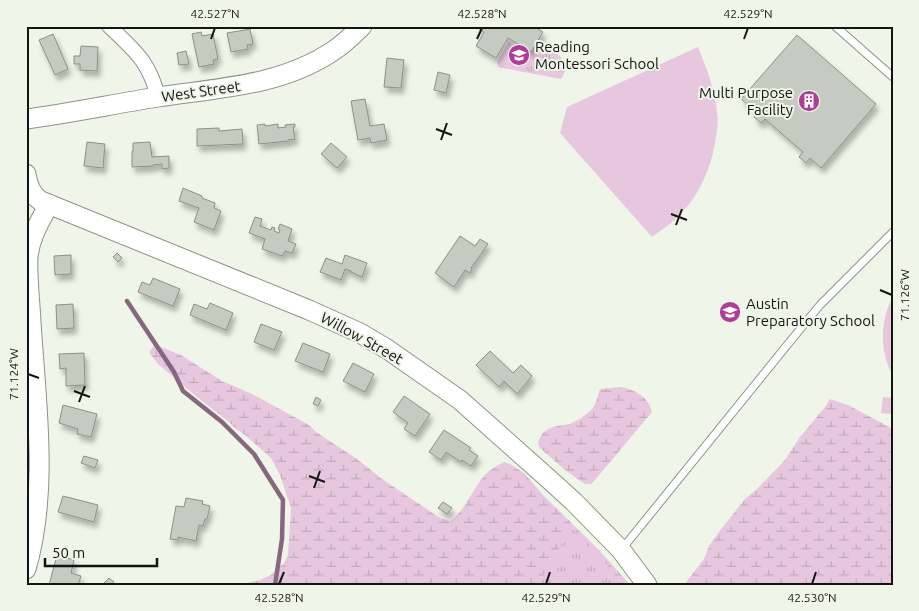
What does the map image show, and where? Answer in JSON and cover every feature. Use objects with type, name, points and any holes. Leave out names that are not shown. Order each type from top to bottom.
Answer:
[{"type":"main road","name":"West Street","points":[[26,118],[257,83],[281,76],[315,62],[334,51],[362,26]]},
{"type":"main road","name":"Willow Street","points":[[26,174],[28,185],[38,199],[310,310],[360,333],[387,349],[436,382],[483,420],[574,502],[621,550],[647,585]]},
{"type":"main road","points":[[26,568],[34,537],[39,482],[38,429],[28,257],[34,232],[49,204]]},
{"type":"street","points":[[109,26],[139,55],[152,76],[158,97]]},
{"type":"lane","points":[[835,26],[893,77]]},
{"type":"lane","points":[[621,550],[820,305],[893,232]]},
{"type":"green space","points":[[537,41],[555,52],[564,61],[565,72],[561,79],[498,67],[497,62],[509,42],[529,55]]},
{"type":"green space","points":[[698,47],[710,80],[716,104],[718,117],[714,148],[704,179],[693,199],[679,216],[652,237],[560,133],[567,107]]},
{"type":"green space","points":[[893,296],[893,376],[885,356],[883,336],[886,316]]},
{"type":"green space","points":[[154,346],[181,355],[222,381],[252,394],[309,425],[382,479],[440,518],[450,521],[465,506],[486,474],[504,462],[510,464],[524,473],[543,495],[600,551],[630,585],[238,585],[260,580],[271,575],[284,563],[288,555],[291,508],[280,475],[271,458],[158,364],[149,352]]},
{"type":"green space","points":[[620,387],[644,398],[652,412],[594,481],[591,484],[585,484],[565,470],[540,448],[538,443],[540,437],[550,428],[572,423],[588,413],[594,406],[600,389]]},
{"type":"green space","points":[[883,397],[893,398],[893,414],[881,413]]},
{"type":"green space","points":[[830,399],[848,405],[893,429],[893,585],[684,585],[704,559],[709,546],[722,528],[745,499],[785,460],[800,437]]},
{"type":"green space","points":[[571,527],[596,551],[622,585],[538,585]]},
{"type":"building","points":[[475,26],[533,26],[543,32],[531,52],[508,38],[496,58],[476,46],[484,32]]},
{"type":"building","points":[[250,29],[253,44],[247,45],[248,49],[231,52],[227,33]]},
{"type":"building","points":[[201,32],[202,36],[213,34],[218,59],[213,60],[214,64],[199,67],[192,34]]},
{"type":"building","points":[[53,34],[68,69],[55,75],[39,40]]},
{"type":"building","name":"Multi Purpose Facility","points":[[797,35],[876,104],[821,168],[810,158],[806,163],[799,157],[803,152],[765,119],[761,123],[754,117],[758,113],[741,99]]},
{"type":"building","points":[[81,46],[98,47],[97,71],[80,70],[80,64],[74,64],[74,56],[80,56]]},
{"type":"building","points":[[186,51],[189,64],[179,65],[177,53]]},
{"type":"building","points":[[387,58],[404,60],[401,88],[384,87]]},
{"type":"building","points":[[438,72],[450,75],[446,93],[434,90]]},
{"type":"building","points":[[365,99],[370,126],[384,124],[387,140],[371,143],[370,138],[358,140],[351,101]]},
{"type":"building","points":[[265,124],[265,126],[278,124],[278,128],[295,124],[295,127],[293,127],[295,139],[259,144],[257,125]]},
{"type":"building","points":[[219,128],[219,131],[242,129],[243,144],[197,146],[197,129]]},
{"type":"building","points":[[87,142],[105,144],[103,168],[84,166]]},
{"type":"building","points":[[150,142],[152,157],[169,156],[169,168],[162,169],[162,164],[132,167],[133,143]]},
{"type":"building","points":[[331,143],[347,157],[337,168],[321,154]]},
{"type":"building","points":[[183,188],[215,203],[214,208],[221,211],[214,230],[194,222],[199,208],[179,201]]},
{"type":"building","points":[[255,217],[262,219],[260,226],[271,230],[272,227],[275,228],[274,231],[279,233],[280,224],[292,229],[288,241],[296,244],[292,253],[285,251],[282,256],[262,249],[265,239],[249,233]]},
{"type":"building","points":[[460,236],[475,246],[480,239],[488,244],[471,268],[470,273],[465,270],[454,287],[435,273]]},
{"type":"building","points":[[117,253],[122,258],[118,262],[113,257]]},
{"type":"building","points":[[71,255],[71,274],[55,275],[54,256]]},
{"type":"building","points":[[345,255],[367,263],[362,277],[345,269],[341,280],[320,272],[326,258],[342,264]]},
{"type":"building","points":[[153,278],[180,289],[173,306],[138,292],[142,282],[150,285]]},
{"type":"building","points":[[210,303],[233,313],[226,330],[190,315],[194,304],[207,309]]},
{"type":"building","points":[[73,304],[74,328],[57,329],[56,305]]},
{"type":"building","points":[[261,324],[282,332],[274,350],[254,342]]},
{"type":"building","points":[[303,343],[330,354],[323,372],[295,361]]},
{"type":"building","points":[[490,351],[513,373],[521,365],[532,376],[517,394],[504,381],[499,387],[476,365]]},
{"type":"building","points":[[84,353],[85,385],[66,386],[66,368],[60,369],[59,354]]},
{"type":"building","points":[[353,363],[374,374],[365,392],[343,381]]},
{"type":"building","points":[[404,396],[430,414],[415,436],[404,429],[408,423],[393,412]]},
{"type":"building","points":[[316,397],[321,400],[318,406],[313,404]]},
{"type":"building","points":[[63,405],[97,414],[91,437],[77,434],[78,429],[59,423]]},
{"type":"building","points":[[444,430],[471,448],[469,450],[478,456],[471,466],[446,452],[441,460],[429,452]]},
{"type":"building","points":[[84,456],[98,460],[95,468],[81,463]]},
{"type":"building","points":[[63,496],[98,505],[94,522],[58,512]]},
{"type":"building","points":[[186,498],[203,501],[202,504],[210,506],[203,526],[199,525],[196,541],[178,537],[178,540],[170,539],[176,506],[184,507]]},
{"type":"building","points":[[443,502],[452,508],[447,514],[438,508]]},
{"type":"building","points":[[57,555],[74,560],[71,573],[81,576],[78,585],[49,585]]},
{"type":"building","points":[[109,578],[114,582],[111,585],[105,585],[104,583]]},
{"type":"waterway","points":[[127,301],[174,372],[183,391],[222,422],[254,454],[283,500],[282,539],[275,585]]},
{"type":"place","name":"Reading Montessori School","points":[[519,55]]},
{"type":"place","name":"Multi Purpose Facility","points":[[809,101]]},
{"type":"place","name":"Austin Preparatory School","points":[[730,312]]}]
